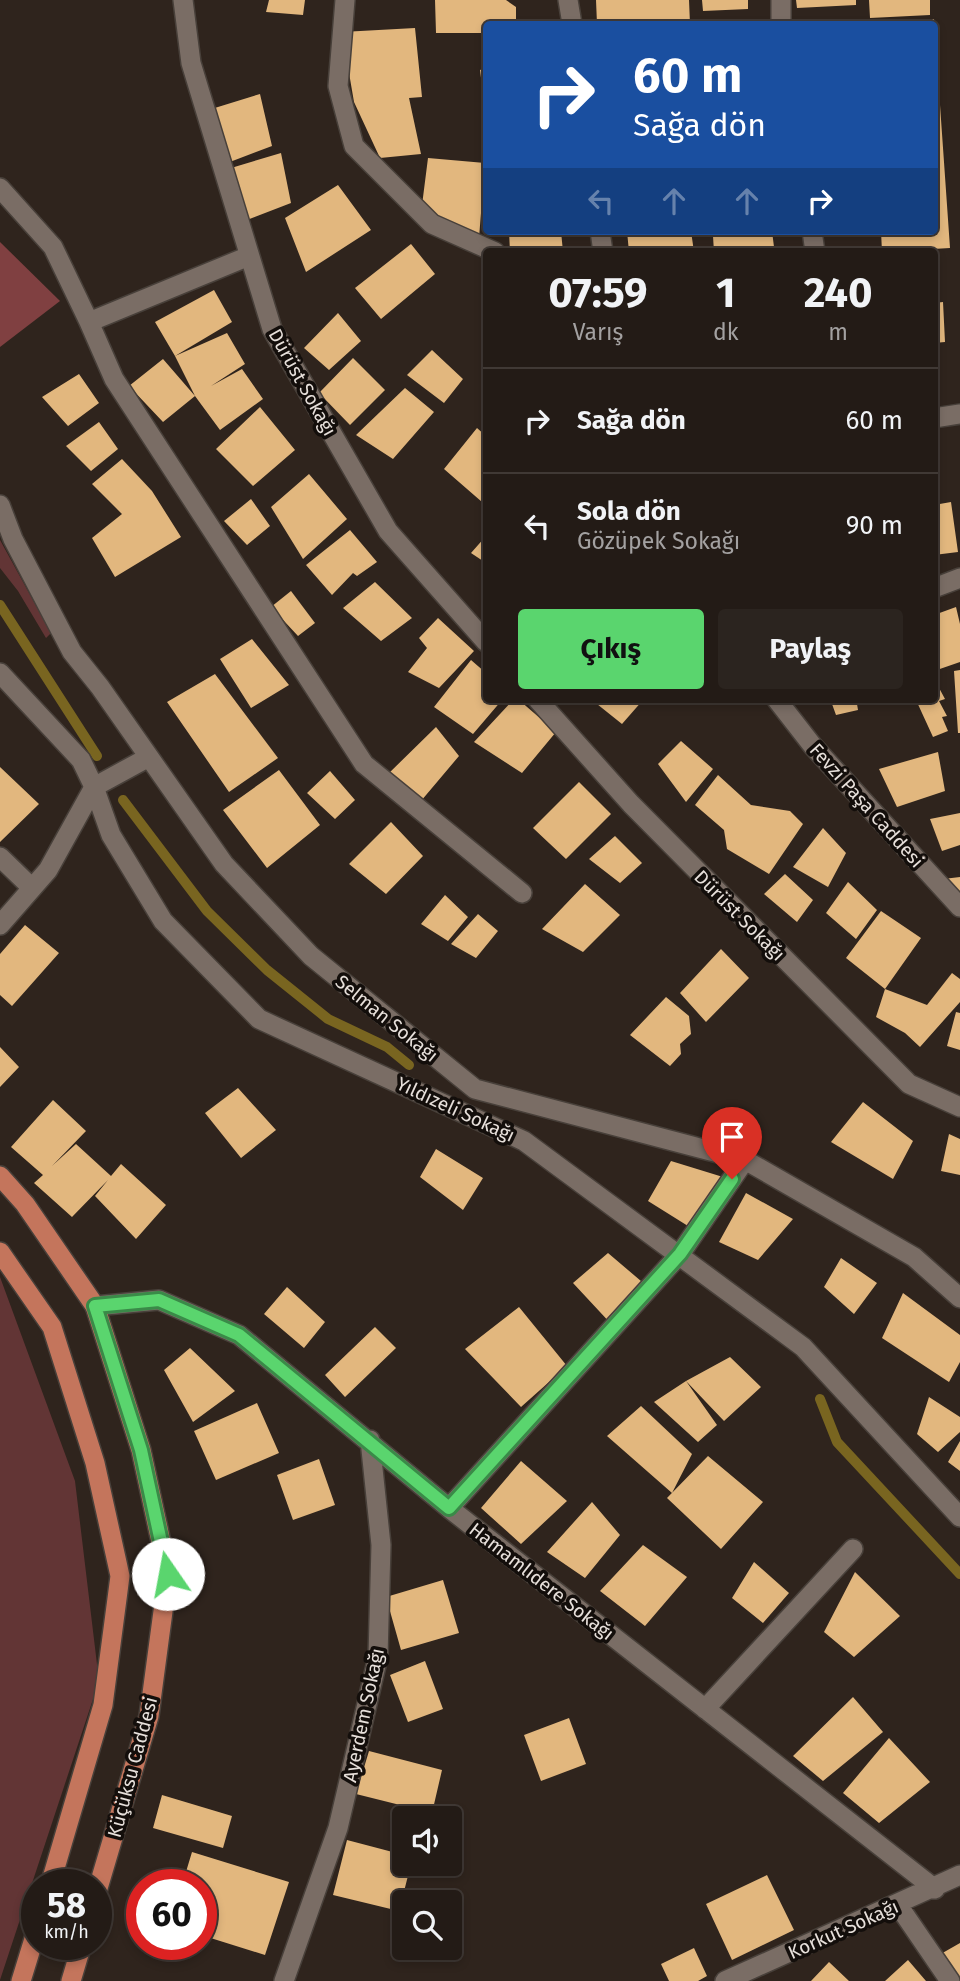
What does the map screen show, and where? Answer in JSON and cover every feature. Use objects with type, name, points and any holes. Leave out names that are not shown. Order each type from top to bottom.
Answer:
[{"type":"main road","name":"Küçüksu Caddesi","points":[[0,1176],[25,1204],[95,1306],[141,1450],[168,1574],[149,1716],[104,1869]]},
{"type":"main road","points":[[0,1252],[52,1327],[95,1462],[120,1576],[103,1705],[55,1869]]},
{"type":"main road","points":[[21,1981],[27,1960]]},
{"type":"main road","points":[[71,1981],[77,1960]]},
{"type":"street","name":"Dürüst Sokağı","points":[[183,0],[191,63],[272,330],[388,531],[483,639]]},
{"type":"street","points":[[345,0],[338,86],[354,146],[432,224],[486,248]]},
{"type":"street","points":[[568,0],[572,21]]},
{"type":"street","points":[[781,0],[781,21]]},
{"type":"street","points":[[0,188],[53,247],[114,379],[363,764],[522,893]]},
{"type":"street","points":[[89,322],[250,256]]},
{"type":"street","points":[[938,417],[960,414]]},
{"type":"street","name":"Selman Sokağı","points":[[0,505],[13,539],[72,652],[224,864],[311,956],[475,1089],[745,1160],[914,1257],[960,1298]]},
{"type":"street","points":[[938,586],[960,578]]},
{"type":"street","name":"Yıldızeli Sokağı","points":[[0,673],[81,760],[94,786],[111,835],[163,921],[259,1018],[524,1141],[803,1347],[960,1517]]},
{"type":"street","name":"Dürüst Sokağı","points":[[541,703],[631,804],[909,1084],[960,1107]]},
{"type":"street","name":"Fevzi Paşa Caddesi","points":[[779,703],[812,745],[960,907]]},
{"type":"street","points":[[0,925],[48,870],[94,786],[149,757]]},
{"type":"street","points":[[0,857],[32,888]]},
{"type":"street","points":[[449,1508],[680,1254],[745,1160]]},
{"type":"street","name":"Hamamlıdere Sokağı","points":[[95,1306],[159,1300],[239,1335],[370,1440],[449,1508],[935,1889]]},
{"type":"street","name":"Ayerdem Sokağı","points":[[284,1981],[338,1828],[379,1657],[381,1545],[370,1440]]},
{"type":"street","points":[[705,1709],[853,1549]]},
{"type":"street","name":"Korkut Sokağı","points":[[741,1978],[960,1875]]},
{"type":"street","points":[[898,1905],[950,1981]]},
{"type":"shaded area","points":[[0,242],[60,301],[0,347]]},
{"type":"shaded area","points":[[0,540],[51,633],[46,638],[18,591],[0,568]]},
{"type":"shaded area","points":[[0,1277],[75,1481],[99,1681],[37,1869],[21,1869],[21,1917],[0,1980]]},
{"type":"building","points":[[269,0],[305,0],[303,15],[266,12]]},
{"type":"building","points":[[435,0],[506,0],[516,7],[516,21],[483,21],[483,33],[436,33]]},
{"type":"building","points":[[596,0],[689,0],[690,21],[597,21]]},
{"type":"building","points":[[702,0],[748,0],[748,9],[703,11]]},
{"type":"building","points":[[796,0],[856,0],[856,5],[797,8]]},
{"type":"building","points":[[869,0],[930,0],[930,15],[870,18]]},
{"type":"building","points":[[415,28],[422,97],[409,98],[421,154],[380,158],[354,102],[342,32]]},
{"type":"building","points":[[483,69],[483,93],[480,70]]},
{"type":"building","points":[[938,76],[950,248],[882,248],[881,235],[938,235]]},
{"type":"building","points":[[260,94],[272,146],[222,165],[205,111]]},
{"type":"building","points":[[281,153],[291,203],[239,223],[231,168]]},
{"type":"building","points":[[428,158],[483,163],[479,238],[421,213]]},
{"type":"building","points":[[338,185],[371,230],[306,272],[285,218]]},
{"type":"building","points":[[509,235],[561,235],[563,248],[510,248]]},
{"type":"building","points":[[627,235],[692,235],[693,248],[629,248]]},
{"type":"building","points":[[704,235],[772,235],[774,247],[714,248],[713,236]]},
{"type":"building","points":[[411,244],[435,274],[381,319],[355,288]]},
{"type":"building","points":[[214,290],[232,322],[175,356],[155,322]]},
{"type":"building","points":[[943,302],[945,342],[938,343],[938,303]]},
{"type":"building","points":[[338,313],[361,341],[329,370],[304,348]]},
{"type":"building","points":[[227,333],[245,364],[211,386],[242,369],[263,399],[220,430],[195,396],[175,356]]},
{"type":"building","points":[[432,350],[463,379],[444,403],[407,375]]},
{"type":"building","points":[[353,358],[385,390],[350,425],[319,393]]},
{"type":"building","points":[[163,359],[195,396],[163,422],[129,386]]},
{"type":"building","points":[[79,374],[99,403],[68,426],[42,397]]},
{"type":"building","points":[[405,388],[434,412],[393,459],[356,435]]},
{"type":"building","points":[[260,407],[295,450],[253,486],[216,449]]},
{"type":"building","points":[[99,422],[118,449],[91,471],[66,446]]},
{"type":"building","points":[[477,428],[483,433],[482,502],[444,469]]},
{"type":"building","points":[[122,459],[152,491],[181,537],[115,577],[92,538],[122,514],[92,484]]},
{"type":"building","points":[[309,474],[347,519],[303,559],[271,507]]},
{"type":"building","points":[[251,499],[270,526],[247,545],[224,521]]},
{"type":"building","points":[[951,502],[958,552],[938,554],[938,504]]},
{"type":"building","points":[[350,530],[377,562],[357,576],[353,573],[332,595],[306,565]]},
{"type":"building","points":[[483,539],[483,561],[471,553]]},
{"type":"building","points":[[375,582],[412,618],[381,641],[343,608]]},
{"type":"building","points":[[291,591],[315,623],[298,636],[271,607]]},
{"type":"building","points":[[956,607],[960,624],[960,662],[938,670],[938,614]]},
{"type":"building","points":[[438,618],[474,651],[439,688],[408,672],[427,648],[419,638]]},
{"type":"building","points":[[252,639],[289,685],[251,708],[220,659]]},
{"type":"building","points":[[471,660],[483,670],[483,703],[499,703],[473,734],[434,707]]},
{"type":"building","points":[[960,670],[960,733],[958,733],[954,671]]},
{"type":"building","points":[[215,674],[278,758],[229,792],[167,702]]},
{"type":"building","points":[[938,686],[945,699],[939,701],[947,716],[942,717],[948,731],[933,737],[917,703],[938,703]]},
{"type":"building","points":[[510,703],[522,703],[556,732],[522,773],[474,742]]},
{"type":"building","points":[[596,703],[640,703],[622,724]]},
{"type":"building","points":[[829,703],[861,703],[857,704],[858,710],[836,715]]},
{"type":"building","points":[[436,727],[459,756],[421,801],[386,776]]},
{"type":"building","points":[[681,741],[713,769],[686,802],[658,764]]},
{"type":"building","points":[[938,752],[945,791],[897,807],[879,769]]},
{"type":"building","points":[[0,767],[39,804],[0,842]]},
{"type":"building","points":[[279,770],[320,825],[267,868],[223,810]]},
{"type":"building","points":[[330,771],[355,800],[335,819],[307,793]]},
{"type":"building","points":[[718,775],[751,805],[790,811],[803,824],[769,874],[727,849],[724,830],[695,805]]},
{"type":"building","points":[[579,782],[611,814],[566,859],[533,828]]},
{"type":"building","points":[[960,813],[960,845],[942,851],[930,819]]},
{"type":"building","points":[[391,822],[423,856],[386,894],[349,864]]},
{"type":"building","points":[[823,828],[846,853],[828,887],[793,867]]},
{"type":"building","points":[[615,836],[642,863],[620,883],[589,859]]},
{"type":"building","points":[[785,874],[813,900],[797,922],[764,894]]},
{"type":"building","points":[[960,877],[960,897],[935,880]]},
{"type":"building","points":[[848,882],[877,910],[856,939],[826,913]]},
{"type":"building","points":[[585,884],[620,915],[583,952],[542,929]]},
{"type":"building","points":[[445,895],[468,917],[448,941],[421,924]]},
{"type":"building","points":[[881,911],[921,938],[885,989],[846,958]]},
{"type":"building","points":[[478,914],[498,931],[476,958],[451,944]]},
{"type":"building","points":[[25,925],[59,953],[12,1006],[0,995],[0,954]]},
{"type":"building","points":[[721,949],[749,978],[706,1022],[680,993]]},
{"type":"building","points":[[952,973],[960,979],[960,1002],[920,1047],[905,1033],[876,1017],[885,989],[927,1005]]},
{"type":"building","points":[[666,997],[689,1016],[691,1034],[680,1044],[681,1054],[670,1066],[630,1035]]},
{"type":"building","points":[[956,1012],[960,1013],[960,1050],[947,1046]]},
{"type":"building","points":[[0,1047],[19,1067],[0,1087]]},
{"type":"building","points":[[238,1088],[276,1130],[241,1158],[205,1113]]},
{"type":"building","points":[[53,1100],[86,1131],[52,1166],[76,1144],[111,1176],[121,1164],[166,1205],[136,1239],[95,1196],[108,1180],[72,1217],[34,1183],[43,1175],[11,1147]]},
{"type":"building","points":[[863,1102],[913,1141],[893,1179],[831,1142]]},
{"type":"building","points":[[949,1134],[960,1139],[960,1175],[941,1171]]},
{"type":"building","points":[[436,1149],[483,1178],[463,1210],[420,1177]]},
{"type":"building","points":[[671,1161],[723,1177],[688,1226],[648,1201]]},
{"type":"building","points":[[746,1193],[793,1219],[758,1260],[719,1242]]},
{"type":"building","points":[[608,1253],[648,1287],[613,1326],[573,1283]]},
{"type":"building","points":[[841,1258],[877,1283],[854,1314],[824,1287]]},
{"type":"building","points":[[287,1287],[325,1322],[304,1348],[264,1314]]},
{"type":"building","points":[[903,1293],[960,1335],[960,1362],[949,1382],[882,1338]]},
{"type":"building","points":[[519,1307],[567,1366],[521,1407],[465,1349]]},
{"type":"building","points":[[375,1327],[396,1348],[345,1397],[325,1375]]},
{"type":"building","points":[[190,1348],[235,1391],[193,1422],[164,1370]]},
{"type":"building","points":[[730,1357],[761,1387],[724,1421],[686,1381]]},
{"type":"building","points":[[686,1381],[717,1425],[698,1442],[654,1402]]},
{"type":"building","points":[[929,1397],[960,1417],[960,1432],[938,1452],[917,1434]]},
{"type":"building","points":[[257,1403],[279,1453],[216,1480],[194,1431]]},
{"type":"building","points":[[641,1406],[692,1454],[672,1493],[607,1436]]},
{"type":"building","points":[[960,1441],[960,1471],[948,1462]]},
{"type":"building","points":[[708,1456],[763,1502],[721,1549],[667,1498]]},
{"type":"building","points":[[319,1459],[335,1505],[293,1520],[277,1475]]},
{"type":"building","points":[[521,1461],[567,1501],[521,1544],[481,1508]]},
{"type":"building","points":[[592,1502],[620,1535],[585,1578],[547,1552]]},
{"type":"building","points":[[643,1545],[687,1577],[645,1626],[600,1591]]},
{"type":"building","points":[[754,1562],[789,1593],[763,1623],[732,1598]]},
{"type":"building","points":[[855,1572],[900,1616],[854,1657],[824,1632]]},
{"type":"building","points":[[443,1580],[459,1633],[401,1650],[386,1597]]},
{"type":"building","points":[[425,1661],[443,1709],[408,1722],[390,1675]]},
{"type":"building","points":[[853,1697],[883,1732],[823,1781],[793,1756]]},
{"type":"building","points":[[569,1718],[586,1764],[541,1781],[524,1735]]},
{"type":"building","points":[[889,1738],[930,1782],[879,1823],[843,1793]]},
{"type":"building","points":[[369,1751],[442,1770],[434,1806],[404,1806],[356,1794]]},
{"type":"building","points":[[162,1795],[232,1816],[223,1848],[153,1828]]},
{"type":"building","points":[[347,1840],[392,1852],[392,1876],[408,1876],[404,1890],[392,1890],[392,1909],[333,1895]]},
{"type":"building","points":[[192,1852],[289,1882],[265,1955],[217,1940],[217,1869],[187,1869]]},
{"type":"building","points":[[767,1875],[794,1930],[732,1960],[706,1904]]},
{"type":"building","points":[[960,1943],[960,1981],[957,1981],[939,1955]]},
{"type":"building","points":[[694,1948],[707,1976],[698,1981],[669,1981],[661,1964]]},
{"type":"building","points":[[908,1960],[926,1981],[885,1981]]},
{"type":"building","points":[[829,1962],[849,1981],[811,1981]]},
{"type":"waterway","points":[[0,605],[97,756]]},
{"type":"waterway","points":[[123,800],[207,911],[267,970],[328,1019],[387,1047],[409,1065]]},
{"type":"waterway","points":[[820,1399],[837,1442],[960,1574]]},
{"type":"route","points":[[168,1574],[141,1450],[95,1306],[159,1300],[239,1335],[370,1440],[449,1508],[680,1254],[732,1179]]}]
